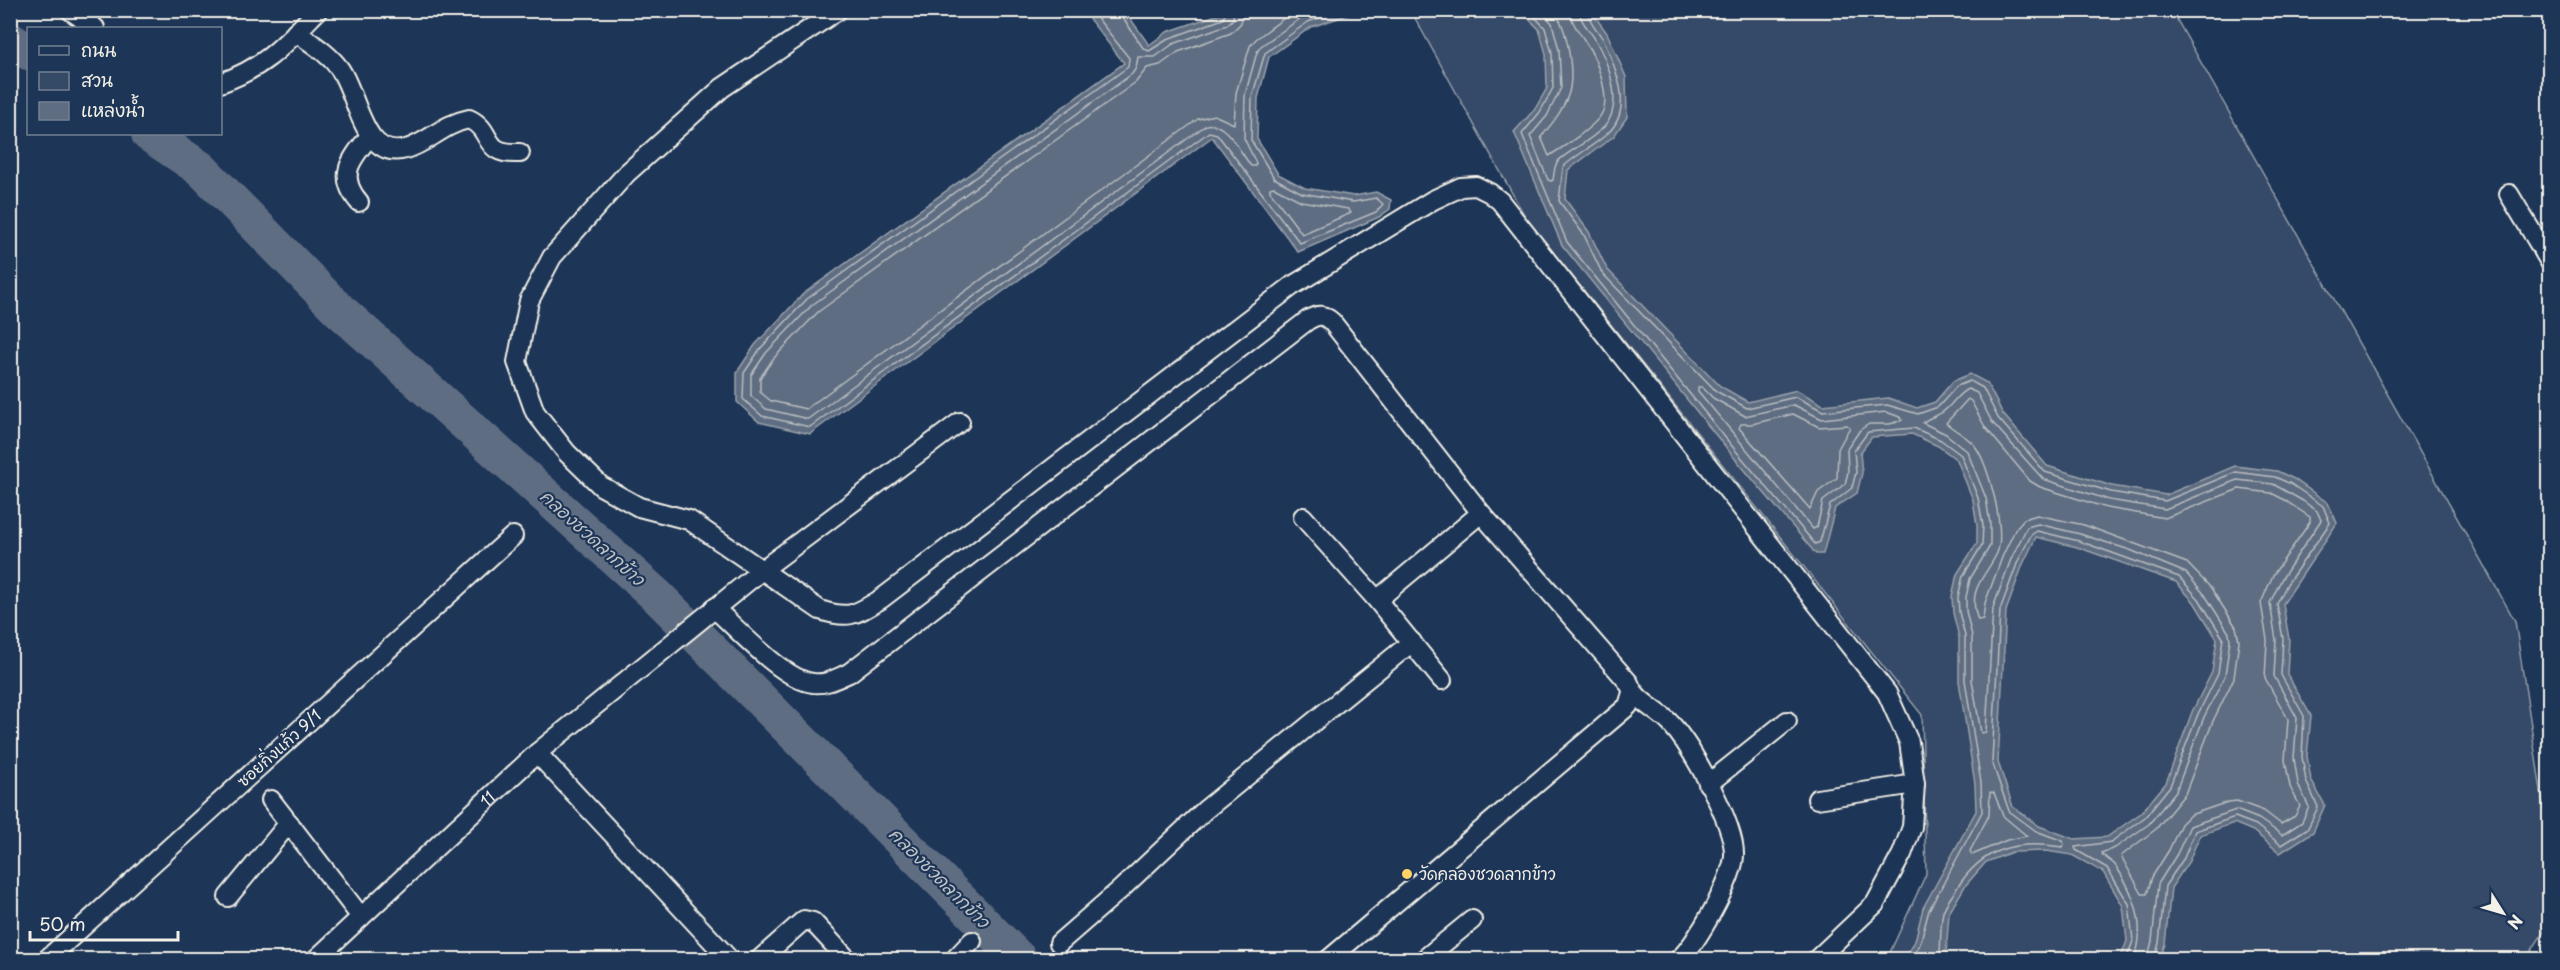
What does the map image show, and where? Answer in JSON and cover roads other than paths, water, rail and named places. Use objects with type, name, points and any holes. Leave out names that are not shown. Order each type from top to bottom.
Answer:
[{"type":"street","points":[[70,10],[94,27]]},
{"type":"street","points":[[222,82],[244,75],[263,63],[318,10]]},
{"type":"street","points":[[838,10],[722,88],[627,173],[552,257],[529,301],[518,362],[535,412],[567,453],[601,486],[639,507],[689,520],[820,610],[836,615],[855,615],[881,599],[1292,286],[1433,200],[1461,187],[1476,186],[1500,201],[1887,693],[1909,742],[1915,784],[1912,827],[1902,854],[1875,904],[1816,960]]},
{"type":"street","points":[[296,32],[327,55],[338,67],[352,90],[370,136],[390,151],[407,149],[444,127],[469,119],[476,122],[494,148],[504,154],[520,153]]},
{"type":"street","points":[[359,202],[350,190],[347,171],[351,159],[370,136]]},
{"type":"street","points":[[2509,194],[2550,262]]},
{"type":"street","points":[[714,608],[788,675],[813,683],[829,682],[849,673],[1299,326],[1318,315],[1324,315],[1332,322],[1481,513],[1629,683],[1632,693],[1628,706],[1328,960]]},
{"type":"street","name":"11","points":[[315,960],[537,753],[762,570],[960,422]]},
{"type":"street","points":[[1377,600],[1481,513]]},
{"type":"street","points":[[1303,517],[1377,600],[1442,680]]},
{"type":"street","name":"ซอยกิ่งแก้ว 9/1","points":[[46,960],[513,536]]},
{"type":"street","points":[[1059,943],[1121,889],[1205,810],[1412,642]]},
{"type":"street","points":[[1632,693],[1672,724],[1697,761],[1731,832],[1735,857],[1712,914],[1678,960]]},
{"type":"street","points":[[1708,784],[1787,721]]},
{"type":"street","points":[[537,753],[730,960]]},
{"type":"street","points":[[1817,799],[1915,784]]},
{"type":"street","points":[[271,800],[361,917]]},
{"type":"street","points":[[228,897],[289,823]]},
{"type":"street","points":[[759,960],[804,920],[813,922],[848,960]]},
{"type":"street","points":[[1423,960],[1472,920]]},
{"type":"street","points":[[954,960],[972,941]]},
{"type":"water","points":[[1083,11],[1125,11],[1149,45],[1167,32],[1228,11],[1360,11],[1311,27],[1269,57],[1258,98],[1257,139],[1278,174],[1305,188],[1354,196],[1376,192],[1391,200],[1390,209],[1379,217],[1298,252],[1212,137],[810,434],[759,422],[737,402],[737,372],[755,345],[803,294],[1124,63]]},
{"type":"water","points":[[1521,11],[1591,11],[1607,33],[1626,77],[1627,117],[1614,136],[1568,170],[1565,199],[1589,232],[1607,269],[1720,386],[1748,402],[1797,390],[1823,405],[1888,398],[1917,408],[1935,402],[1953,381],[1970,374],[1987,383],[2003,414],[2047,466],[2112,486],[2166,495],[2235,466],[2277,471],[2294,479],[2328,503],[2337,523],[2283,604],[2289,639],[2287,674],[2311,716],[2307,756],[2311,780],[2325,805],[2313,832],[2280,853],[2253,831],[2234,823],[2200,835],[2189,861],[2171,888],[2165,944],[2160,959],[2120,959],[2127,941],[2123,906],[2103,872],[2072,855],[2046,851],[2012,852],[1986,862],[1965,886],[1949,913],[1946,954],[1949,959],[1905,959],[1915,941],[1923,908],[1976,811],[1975,784],[1959,681],[1959,637],[1953,613],[1952,596],[1957,574],[1977,543],[1973,500],[1957,460],[1938,446],[1912,434],[1872,437],[1860,453],[1862,473],[1857,493],[1835,508],[1823,554],[1816,554],[1732,455],[1562,245],[1514,132],[1535,109],[1547,88],[1546,54],[1539,29]],"holes":[[[2036,537],[2077,547],[2176,582],[2194,602],[2217,639],[2212,672],[2192,712],[2166,783],[2141,813],[2107,837],[2074,839],[2039,826],[2013,807],[1998,762],[2006,611],[2023,564]]]},
{"type":"waterway","name":"คลองชวดลากข้าว","points":[[10,40],[27,51]]},
{"type":"waterway","name":"คลองชวดลากข้าว","points":[[150,135],[201,169],[337,308],[658,597],[1020,960]]},
{"type":"place","name":"วัดคลองชวดลากข้าว","points":[[1407,874]]}]
